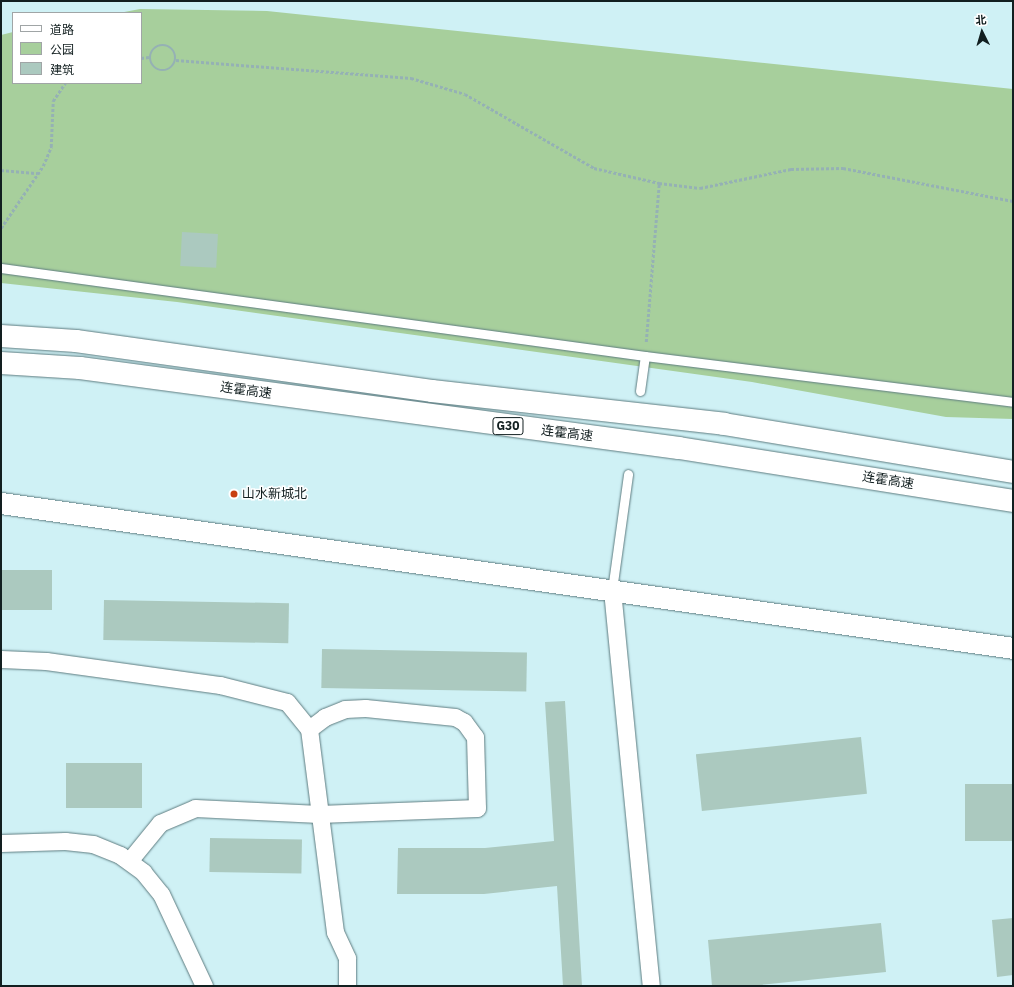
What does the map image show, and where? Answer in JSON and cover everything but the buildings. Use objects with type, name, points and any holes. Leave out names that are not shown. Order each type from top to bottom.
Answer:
[{"type":"highway","name":"连霍高速","points":[[1,336],[76,341],[432,390],[724,424],[1013,472]]},
{"type":"highway","name":"连霍高速","points":[[1,363],[80,368],[679,448],[1013,502]]},
{"type":"highway","points":[[908,455],[1013,457]]},
{"type":"street","points":[[1,503],[1013,648]]},
{"type":"street","points":[[612,590],[651,986]]},
{"type":"street","points":[[1,659],[46,661],[220,685],[287,702],[309,729],[335,932],[347,958],[347,986]]},
{"type":"street","points":[[129,861],[160,823],[177,814],[195,808],[319,814],[477,808],[478,747],[471,729],[455,718],[365,708],[344,710],[326,717],[309,729]]},
{"type":"street","points":[[1,843],[65,841],[93,844],[129,861],[143,872],[161,894],[204,986]]},
{"type":"lane","points":[[1,268],[645,356],[1013,402]]},
{"type":"lane","points":[[640,391],[645,356]]},
{"type":"lane","points":[[612,590],[628,474]]},
{"type":"path","points":[[161,45],[172,49],[176,60],[174,66],[164,72],[153,68],[149,57],[151,51],[161,45]]},
{"type":"path","points":[[142,58],[149,57]]},
{"type":"path","points":[[176,60],[411,78],[465,94],[594,168],[659,183],[700,188],[791,169],[843,168],[1013,201]]},
{"type":"path","points":[[1,228],[38,173],[51,147],[54,101],[64,84]]},
{"type":"path","points":[[1,170],[38,173]]},
{"type":"path","points":[[645,356],[659,183]]},
{"type":"green space","points":[[140,9],[267,11],[1013,89],[1013,419],[946,417],[752,382],[177,302],[1,283],[1,35],[12,32],[12,84],[142,84],[142,12],[124,12]]},
{"type":"place","name":"山水新城北","points":[[234,494]]}]
